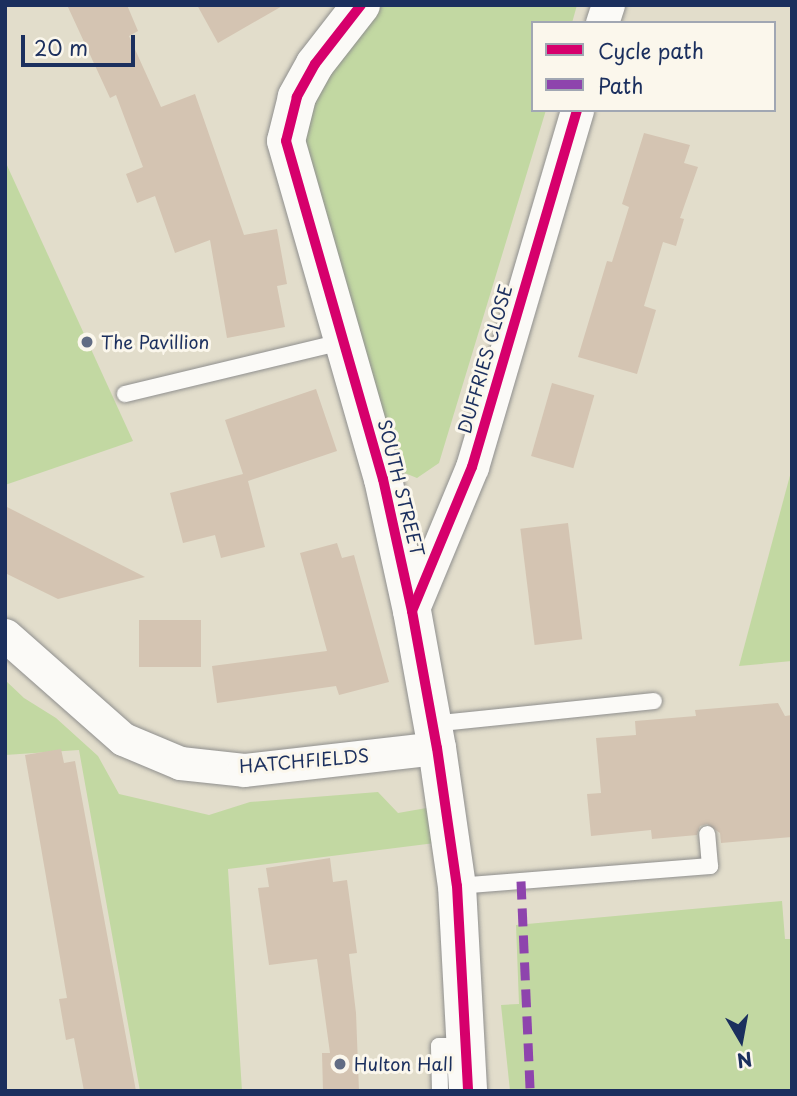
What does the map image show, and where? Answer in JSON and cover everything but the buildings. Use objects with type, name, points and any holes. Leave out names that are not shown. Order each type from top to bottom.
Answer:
[{"type":"street","name":"SOUTH STREET","points":[[361,5],[315,64],[297,97],[286,141],[383,479],[412,611],[457,886],[468,1091]]},
{"type":"street","name":"DUFFRIES CLOSE","points":[[412,611],[472,467],[576,112]]},
{"type":"street","name":"HATCHFIELDS","points":[[5,635],[122,739],[180,763],[244,770],[434,736]]},
{"type":"lane","points":[[125,394],[345,341]]},
{"type":"lane","points":[[434,736],[654,701]]},
{"type":"lane","points":[[457,886],[710,866],[707,834]]},
{"type":"lane","points":[[440,1091],[439,1046],[466,1046]]},
{"type":"green space","points":[[384,5],[577,5],[573,21],[531,21],[531,112],[545,112],[439,463],[417,478],[385,465],[301,161],[315,101],[351,29]]},
{"type":"green space","points":[[5,161],[133,441],[5,485]]},
{"type":"green space","points":[[792,468],[792,661],[739,666]]},
{"type":"green space","points":[[5,680],[24,698],[56,718],[98,756],[119,794],[209,815],[250,802],[378,792],[398,813],[438,806],[443,842],[228,869],[242,1091],[140,1091],[79,750],[5,755]]},
{"type":"green space","points":[[782,901],[785,939],[792,939],[792,1091],[510,1091],[501,1005],[519,1004],[516,925]]},
{"type":"marked path","points":[[521,881],[530,1091]]},
{"type":"cycle path","points":[[361,5],[315,64],[297,97],[286,141],[383,479],[412,611],[437,748],[457,886],[468,1091]]},
{"type":"cycle path","points":[[412,611],[472,467],[576,112]]},
{"type":"place","name":"The Pavillion","points":[[87,342]]},
{"type":"place","name":"Hulton Hall","points":[[340,1064]]}]
